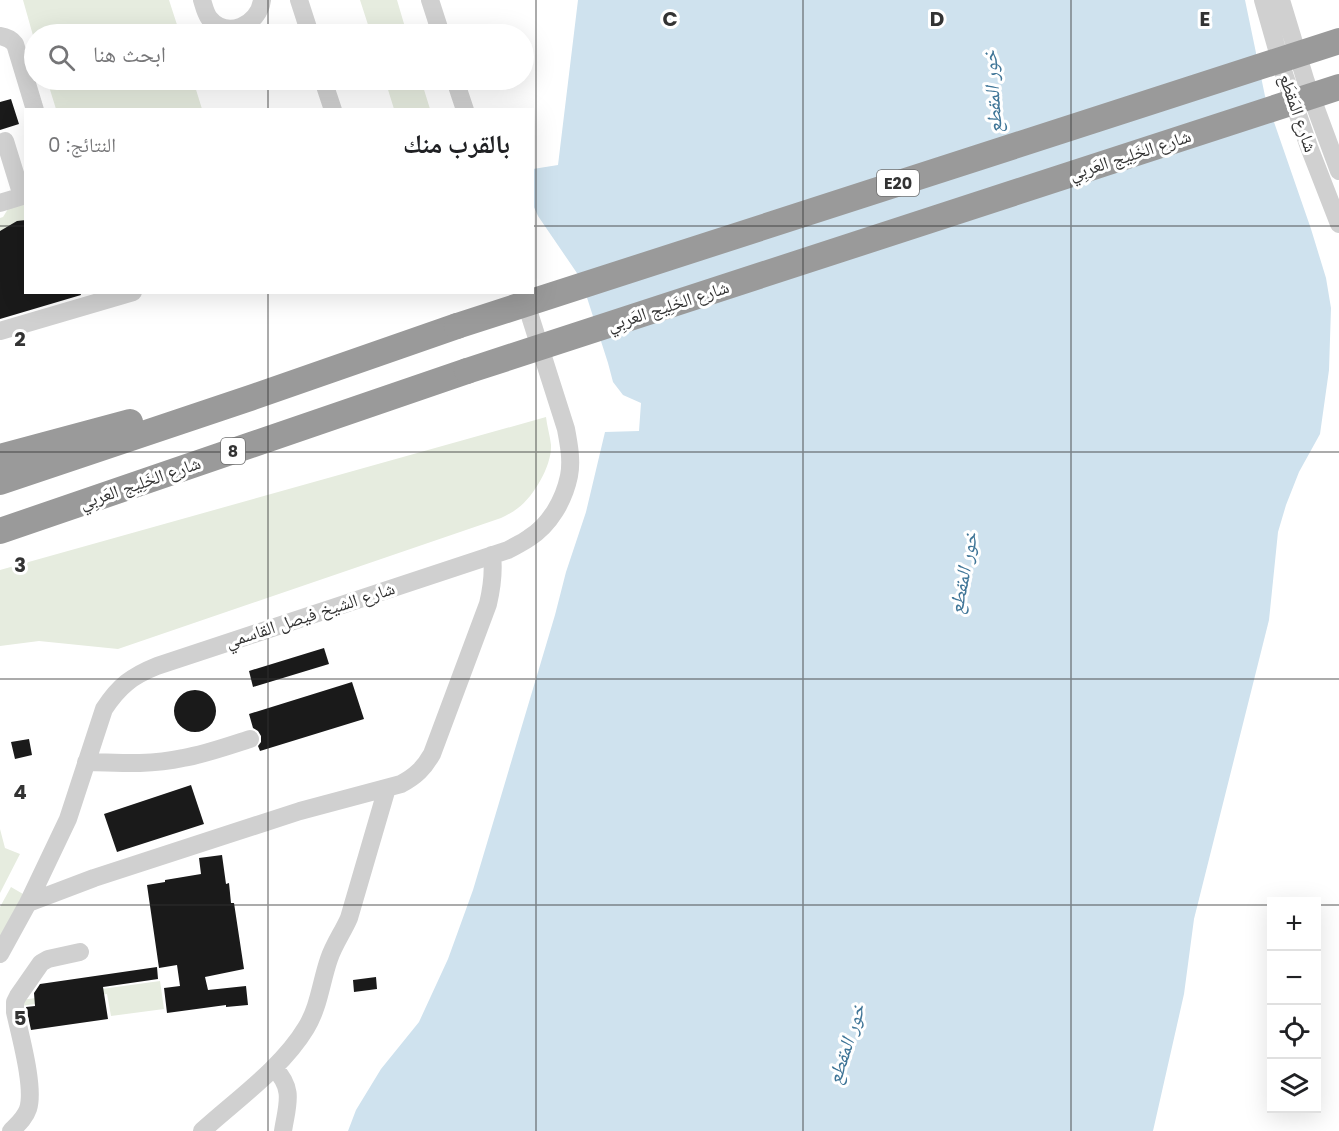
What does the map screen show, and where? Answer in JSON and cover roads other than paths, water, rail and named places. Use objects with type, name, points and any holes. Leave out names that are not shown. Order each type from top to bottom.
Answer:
[{"type":"highway","name":"E20","points":[[254,397],[457,326],[1339,41]]},
{"type":"highway","name":"شارع الخَلِيج العَربِي","points":[[0,531],[467,371],[1339,87]]},
{"type":"highway","points":[[0,457],[144,418],[254,397]]},
{"type":"highway","points":[[0,482],[254,397]]},
{"type":"street","points":[[202,0],[206,12],[213,22],[217,24]]},
{"type":"street","points":[[246,24],[260,10],[262,0]]},
{"type":"street","points":[[299,0],[306,24]]},
{"type":"street","points":[[430,0],[438,24]]},
{"type":"street","name":"شارع المَقطَع","points":[[1263,0],[1284,74],[1339,224]]},
{"type":"street","name":"شارع المَقطَع","points":[[1281,0],[1306,82],[1339,171]]},
{"type":"street","points":[[0,36],[11,40],[15,45],[24,74]]},
{"type":"street","points":[[29,90],[34,108]]},
{"type":"street","points":[[326,90],[332,108]]},
{"type":"street","points":[[458,90],[464,108]]},
{"type":"street","points":[[0,203],[24,196],[5,141]]},
{"type":"street","points":[[0,331],[126,294]]},
{"type":"street","name":"شارع الشيخ فيصل القاسمي","points":[[0,954],[28,903],[68,819],[104,709],[126,682],[141,672],[508,550],[530,538],[549,520],[562,499],[569,475],[570,450],[566,429],[524,294]]},
{"type":"street","points":[[28,903],[96,886],[300,811],[401,784],[414,777],[432,754],[488,604],[494,570],[492,555]]},
{"type":"street","points":[[86,762],[142,763],[171,760],[250,739]]},
{"type":"street","points":[[202,1131],[274,1068],[300,1037],[312,1015],[334,945],[349,918],[387,788]]},
{"type":"street","points":[[11,1131],[21,1121],[30,1096],[15,1002],[45,960],[80,952]]},
{"type":"street","points":[[274,1068],[286,1085],[289,1096],[282,1131]]},
{"type":"water","name":"خور المقطع","points":[[578,0],[1245,0],[1265,96],[1326,278],[1331,308],[1329,370],[1320,434],[1299,472],[1278,532],[1269,620],[1194,919],[1184,994],[1153,1131],[348,1131],[356,1110],[381,1069],[419,1022],[448,959],[473,890],[566,572],[586,512],[605,432],[639,431],[641,403],[623,395],[613,382],[581,279],[534,207],[534,169],[558,165]]}]
